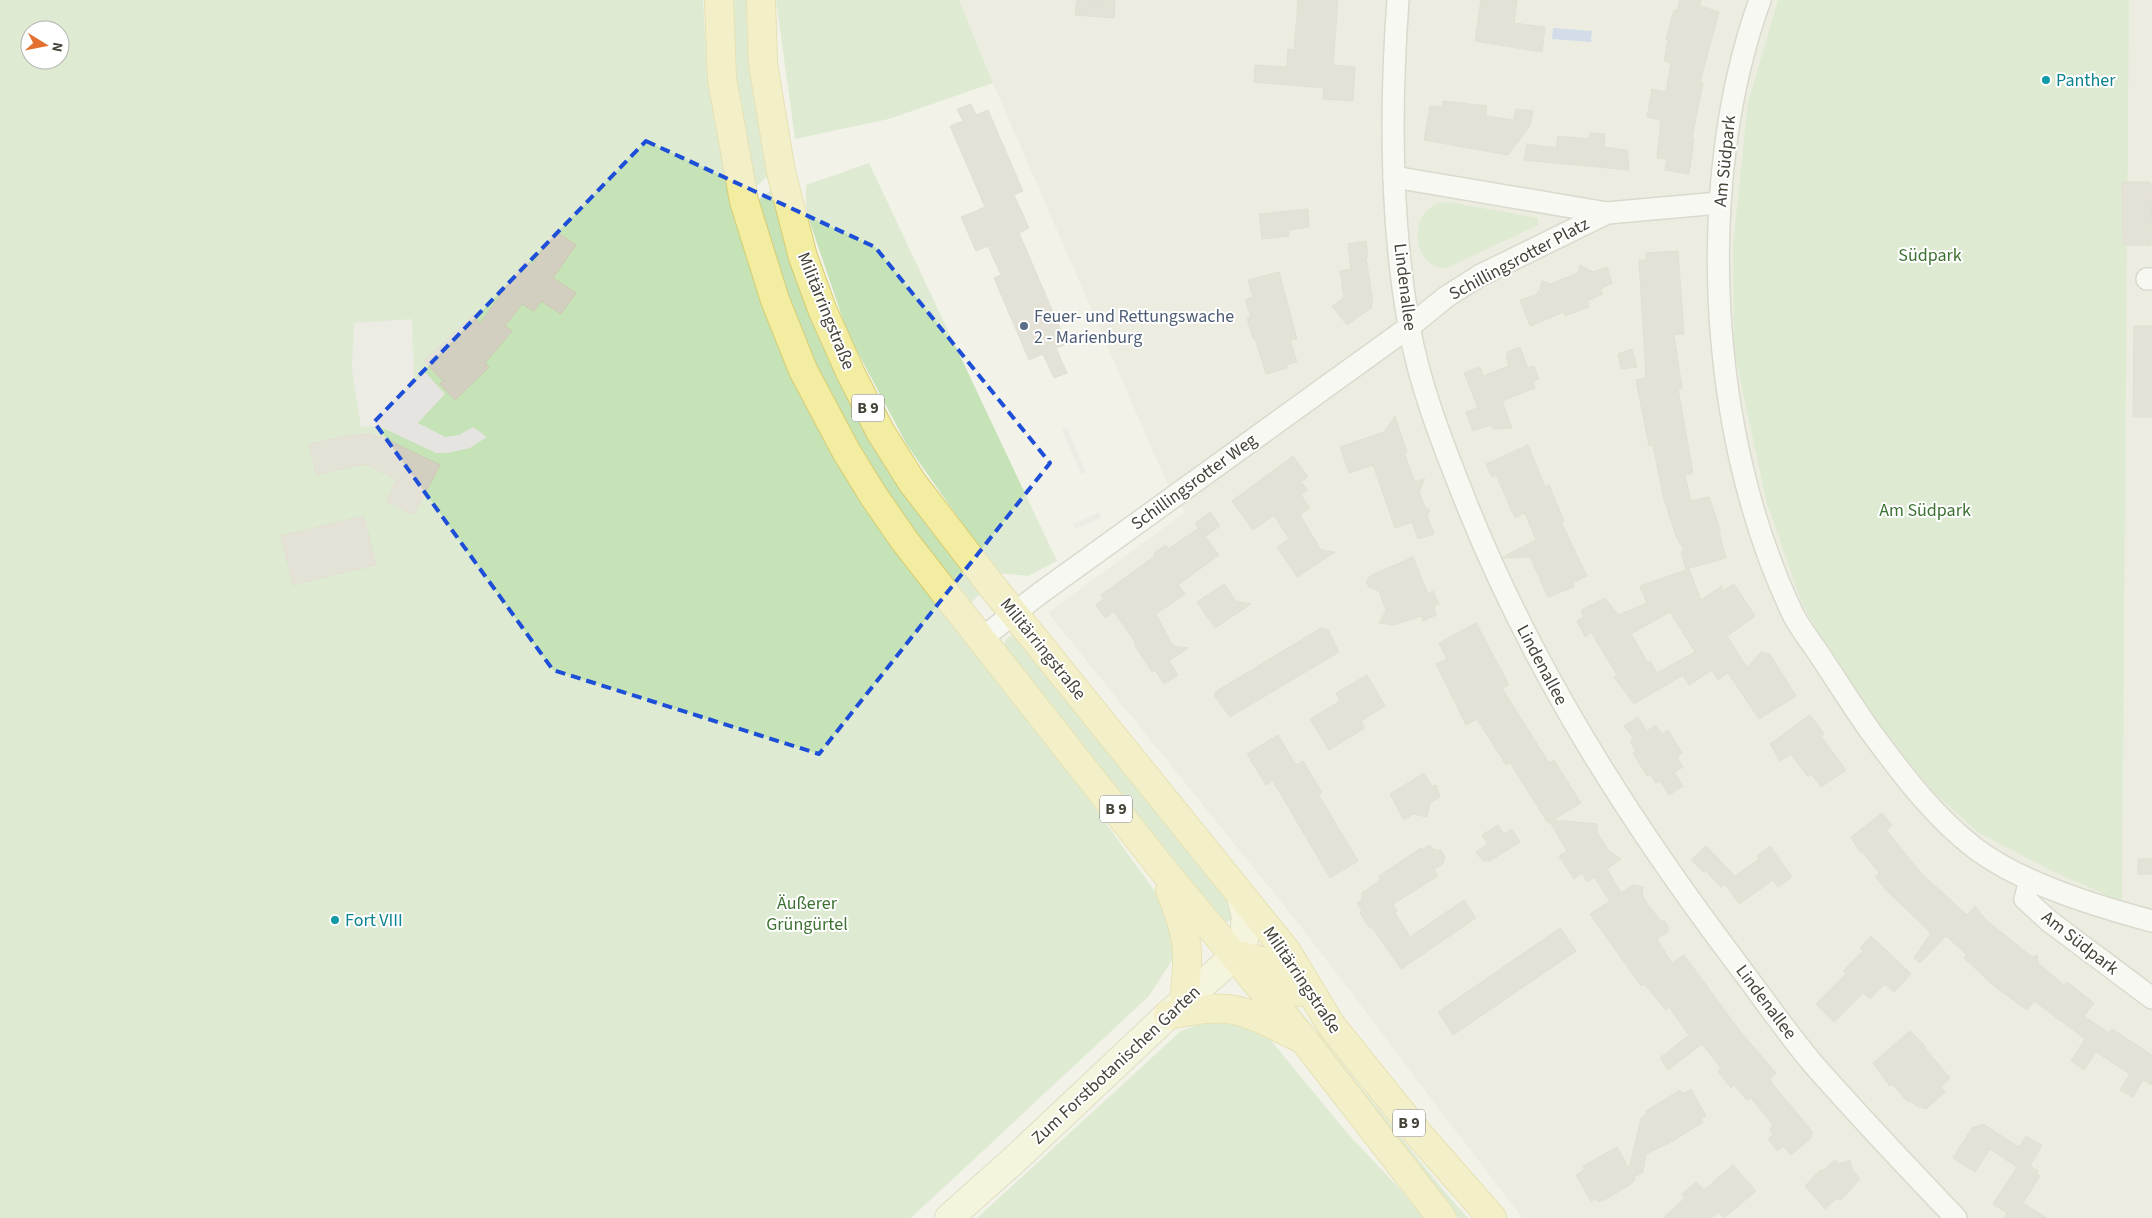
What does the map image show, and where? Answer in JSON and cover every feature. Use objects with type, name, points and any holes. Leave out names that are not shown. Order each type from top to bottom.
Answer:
[{"type":"main road","name":"Militärringstraße","points":[[719,0],[722,79],[744,201],[774,300],[803,370],[846,451],[904,540],[1160,866],[1236,955],[1304,1040],[1442,1218]]},
{"type":"main road","name":"Militärringstraße","points":[[761,0],[763,64],[781,172],[803,257],[822,310],[850,374],[880,431],[912,482],[1014,613],[1287,952],[1331,1024],[1421,1137],[1492,1218]]},
{"type":"main road","name":"B 9","points":[[1160,866],[1182,919],[1187,940],[1188,957],[1176,1008],[1233,1010],[1254,1016],[1304,1040]]},
{"type":"main road","name":"Zum Forstbotanischen Garten","points":[[949,1218],[1236,955],[1244,939],[1246,916],[1240,894]]},
{"type":"main road","name":"B 9","points":[[1236,955],[1255,957],[1269,963],[1331,1024]]},
{"type":"street","name":"Lindenallee","points":[[1398,0],[1394,57],[1394,177],[1409,327],[1423,387],[1450,462],[1508,602],[1577,730],[1632,816],[1711,929],[1812,1063],[1956,1218]]},
{"type":"street","name":"Am Südpark","points":[[1760,0],[1732,98],[1720,204],[1718,292],[1723,361],[1735,432],[1757,525],[1770,564],[1791,611],[1842,692],[1916,791],[1944,822],[1978,850],[2030,880],[2102,907],[2152,921]]},
{"type":"street","name":"Schillingsrotter Platz","points":[[1394,177],[1607,213],[1720,204]]},
{"type":"street","name":"Schillingsrotter Platz","points":[[1409,327],[1446,297],[1479,276],[1607,213]]},
{"type":"street","name":"Schillingsrotter Weg","points":[[981,639],[1014,613],[1409,327]]},
{"type":"street","name":"Am Südpark","points":[[2030,880],[2025,899],[2049,921],[2152,998]]},
{"type":"highlighted area","points":[[646,141],[875,247],[1050,463],[819,754],[553,670],[374,422]]},
{"type":"shaded area","points":[[959,0],[2152,0],[2152,1218],[1522,1218],[1298,923],[1048,613],[1185,512],[1165,479],[993,83]]},
{"type":"shaded area","points":[[412,319],[414,381],[425,372],[445,394],[418,423],[445,437],[459,435],[473,427],[487,437],[470,448],[448,453],[436,453],[385,429],[369,426],[361,427],[352,369],[354,323]]},
{"type":"shaded area","points":[[1067,428],[1086,472],[1081,474],[1062,430]]},
{"type":"shaded area","points":[[1099,512],[1101,518],[1075,529],[1072,524]]},
{"type":"green space","name":"Äußerer Grüngürtel","points":[[0,0],[703,0],[708,85],[742,239],[769,321],[1027,714],[1154,890],[1172,919],[1178,951],[1149,996],[911,1218],[0,1218]]},
{"type":"green space","points":[[729,0],[750,0],[771,173],[754,189],[735,85]]},
{"type":"green space","points":[[776,0],[959,0],[993,83],[889,119],[795,139]]},
{"type":"green space","name":"Südpark","points":[[1778,0],[2129,0],[2122,902],[2052,871],[1979,833],[1934,793],[1857,699],[1802,604],[1766,500],[1734,351],[1733,244],[1748,102]]},
{"type":"green space","points":[[869,163],[1057,561],[1028,576],[997,573],[907,445],[848,334],[806,211],[806,185]]},
{"type":"green space","points":[[775,187],[793,258],[985,590],[970,603],[894,502],[871,467],[849,431],[810,356],[784,288],[757,201]]},
{"type":"green space","points":[[1448,202],[1538,218],[1538,225],[1447,268],[1435,266],[1426,259],[1420,249],[1419,225],[1424,214],[1434,206]]},
{"type":"green space","points":[[1015,635],[1231,901],[1234,921],[1223,922],[1005,647],[1005,641],[1009,636]]},
{"type":"green space","points":[[1267,970],[1439,1185],[1468,1218],[1459,1218],[1317,1040]]},
{"type":"green space","points":[[1208,1021],[1224,1022],[1264,1032],[1348,1134],[1399,1188],[1424,1218],[977,1218],[1181,1031]]},
{"type":"water","points":[[1553,28],[1592,31],[1591,42],[1552,39]]},
{"type":"building","points":[[1077,0],[1115,1],[1114,18],[1075,15]]},
{"type":"building","points":[[1298,0],[1338,0],[1333,65],[1355,67],[1353,101],[1323,99],[1324,88],[1254,82],[1255,65],[1287,67],[1288,49],[1294,50]]},
{"type":"building","points":[[1481,0],[1517,0],[1514,23],[1545,27],[1542,52],[1475,41]]},
{"type":"building","points":[[1680,0],[1701,0],[1700,6],[1719,12],[1700,82],[1703,83],[1692,138],[1694,139],[1689,174],[1665,170],[1667,159],[1657,158],[1661,120],[1647,117],[1652,89],[1666,92],[1671,63],[1664,61],[1668,40],[1666,39],[1674,10],[1677,10]]},
{"type":"building","points":[[1443,101],[1487,106],[1485,116],[1514,120],[1516,109],[1533,111],[1530,126],[1508,155],[1424,140],[1430,106],[1442,107]]},
{"type":"building","points":[[971,104],[976,115],[988,110],[1023,191],[1014,195],[1029,228],[1019,233],[1067,344],[1056,348],[1067,373],[1054,378],[1043,354],[1029,360],[994,278],[1001,275],[988,246],[976,251],[961,217],[985,207],[950,126],[963,121],[957,109]]},
{"type":"building","points":[[1590,133],[1605,134],[1604,147],[1627,150],[1629,170],[1524,160],[1527,144],[1556,148],[1558,136],[1589,139]]},
{"type":"building","points":[[2122,182],[2150,182],[2152,186],[2151,245],[2123,245]]},
{"type":"building","points":[[1308,209],[1309,227],[1289,230],[1289,236],[1262,239],[1259,214]]},
{"type":"building","points":[[555,231],[576,245],[553,278],[576,293],[561,314],[541,301],[534,311],[522,304],[505,326],[512,331],[485,363],[489,367],[455,400],[440,384],[443,381],[424,361],[473,315],[480,324],[525,260],[532,265]]},
{"type":"building","points":[[1366,241],[1368,257],[1366,258],[1373,302],[1371,302],[1372,307],[1347,325],[1332,306],[1344,298],[1340,271],[1351,269],[1348,244]]},
{"type":"building","points":[[1678,251],[1684,334],[1674,335],[1682,388],[1678,389],[1693,473],[1685,475],[1691,501],[1709,497],[1721,532],[1719,532],[1726,558],[1686,569],[1681,552],[1684,550],[1676,536],[1663,496],[1653,445],[1649,446],[1636,380],[1646,378],[1639,260],[1646,260],[1646,253]]},
{"type":"building","points":[[1580,265],[1593,272],[1607,267],[1612,283],[1600,289],[1603,294],[1587,301],[1589,307],[1565,316],[1564,312],[1530,326],[1520,300],[1538,294],[1537,292],[1540,290],[1542,281],[1550,284],[1578,273]]},
{"type":"building","points":[[1279,272],[1297,339],[1290,340],[1297,362],[1286,365],[1287,368],[1266,374],[1247,318],[1251,317],[1245,300],[1253,297],[1248,280]]},
{"type":"building","points":[[2134,326],[2152,326],[2152,417],[2133,417]]},
{"type":"building","points":[[1520,347],[1528,368],[1534,366],[1539,379],[1533,381],[1535,388],[1502,401],[1512,428],[1495,429],[1490,425],[1473,431],[1466,412],[1478,408],[1464,373],[1480,367],[1483,376],[1509,366],[1506,357],[1508,356],[1507,352]]},
{"type":"building","points":[[1632,349],[1637,367],[1621,369],[1618,354]]},
{"type":"building","points":[[1395,416],[1407,452],[1404,453],[1415,482],[1425,479],[1419,491],[1425,507],[1430,510],[1427,515],[1434,534],[1418,539],[1412,522],[1395,528],[1373,465],[1349,473],[1340,447],[1384,432]]},
{"type":"building","points":[[369,433],[380,438],[380,436],[440,465],[414,515],[386,501],[396,480],[365,464],[316,475],[309,444]]},
{"type":"building","points":[[1528,445],[1545,487],[1549,485],[1564,521],[1561,522],[1587,576],[1573,583],[1574,587],[1548,597],[1530,557],[1503,558],[1536,540],[1525,513],[1515,518],[1496,475],[1492,477],[1486,464]]},
{"type":"building","points":[[1293,456],[1308,477],[1301,482],[1308,490],[1301,495],[1310,508],[1300,515],[1321,550],[1335,552],[1297,577],[1277,547],[1289,539],[1274,515],[1253,530],[1232,501]]},
{"type":"building","points":[[1210,512],[1220,526],[1205,537],[1195,523]]},
{"type":"building","points":[[364,516],[376,565],[293,585],[281,536]]},
{"type":"building","points":[[1199,528],[1219,555],[1178,585],[1185,594],[1156,614],[1173,646],[1188,648],[1169,661],[1178,675],[1164,684],[1155,670],[1152,672],[1134,644],[1136,643],[1114,612],[1105,618],[1096,605],[1104,599],[1101,595],[1155,556],[1154,553],[1166,545],[1168,549]]},
{"type":"building","points":[[1413,557],[1428,594],[1433,591],[1439,604],[1434,606],[1436,615],[1423,621],[1421,616],[1394,625],[1379,623],[1386,611],[1379,591],[1369,587],[1366,582],[1370,576]]},
{"type":"building","points":[[1689,569],[1701,600],[1722,586],[1721,592],[1734,584],[1755,616],[1727,636],[1747,668],[1761,652],[1770,654],[1796,696],[1759,719],[1728,673],[1718,680],[1712,670],[1689,685],[1683,675],[1634,704],[1614,677],[1617,675],[1591,632],[1585,637],[1577,621],[1584,617],[1581,610],[1605,598],[1618,615],[1647,603],[1640,586]],"holes":[[[1670,612],[1695,652],[1657,673],[1650,661],[1648,663],[1631,634]]]},
{"type":"building","points":[[1224,584],[1236,601],[1251,604],[1215,628],[1197,602]]},
{"type":"building","points":[[1476,623],[1509,685],[1502,688],[1549,763],[1554,760],[1581,803],[1553,820],[1597,824],[1597,832],[1609,851],[1621,859],[1607,869],[1621,893],[1633,885],[1643,887],[1642,895],[1648,905],[1660,920],[1665,921],[1668,926],[1668,932],[1657,939],[1672,963],[1684,955],[1740,1031],[1776,1073],[1770,1078],[1772,1080],[1770,1081],[1812,1131],[1811,1138],[1791,1155],[1783,1146],[1777,1151],[1768,1139],[1773,1135],[1770,1130],[1773,1125],[1751,1098],[1747,1100],[1734,1085],[1731,1088],[1718,1071],[1721,1068],[1702,1044],[1668,1070],[1660,1058],[1689,1035],[1669,1007],[1666,1010],[1644,984],[1641,986],[1590,914],[1610,901],[1594,877],[1587,882],[1582,873],[1574,879],[1559,856],[1567,851],[1550,822],[1548,823],[1510,763],[1506,765],[1477,719],[1466,725],[1436,664],[1447,659],[1439,643]]},
{"type":"building","points":[[1321,628],[1328,630],[1339,652],[1230,717],[1214,695],[1216,694],[1215,692]]},
{"type":"building","points":[[1367,675],[1385,706],[1361,721],[1365,728],[1329,750],[1310,719],[1340,701],[1336,693]]},
{"type":"building","points":[[1810,715],[1824,734],[1821,736],[1846,770],[1821,787],[1811,774],[1808,777],[1791,754],[1780,761],[1770,744]]},
{"type":"building","points":[[1638,717],[1647,731],[1656,725],[1662,734],[1668,730],[1682,753],[1677,757],[1683,767],[1674,772],[1683,786],[1669,795],[1660,781],[1656,783],[1650,774],[1647,776],[1633,753],[1636,751],[1630,742],[1634,739],[1624,726]]},
{"type":"building","points":[[1278,735],[1296,765],[1303,761],[1322,792],[1318,794],[1358,861],[1330,878],[1273,781],[1266,785],[1247,754]]},
{"type":"building","points":[[1424,773],[1432,786],[1436,785],[1440,797],[1430,803],[1427,817],[1413,814],[1404,820],[1390,794]]},
{"type":"building","points":[[1882,813],[1892,825],[1886,830],[1921,873],[1967,915],[1975,906],[1985,919],[2032,957],[2037,955],[2038,963],[2064,985],[2067,982],[2094,1003],[2084,1016],[2109,1033],[2112,1029],[2152,1055],[2152,1085],[2143,1080],[2133,1097],[2120,1090],[2130,1074],[2096,1052],[2084,1070],[2071,1061],[2085,1039],[2034,1001],[2027,1010],[1995,987],[1964,958],[1967,955],[1946,936],[1920,963],[1914,958],[1931,933],[1885,889],[1876,877],[1879,873],[1863,852],[1860,852],[1851,837]]},
{"type":"building","points":[[1498,825],[1504,834],[1512,829],[1520,842],[1490,861],[1483,861],[1476,852],[1488,844],[1482,835]]},
{"type":"building","points":[[1430,845],[1434,850],[1441,850],[1445,857],[1443,864],[1434,869],[1438,876],[1393,904],[1397,911],[1395,913],[1410,937],[1464,900],[1476,918],[1401,969],[1360,913],[1362,911],[1357,903],[1362,900],[1362,893],[1381,879],[1379,876],[1421,848],[1422,850]]},
{"type":"building","points":[[1706,846],[1735,876],[1759,859],[1757,856],[1770,846],[1792,877],[1778,887],[1773,880],[1739,904],[1725,884],[1721,887],[1706,871],[1704,873],[1691,860]]},
{"type":"building","points":[[2138,859],[2152,859],[2152,874],[2138,874]]},
{"type":"building","points":[[1560,928],[1576,951],[1453,1035],[1438,1012]]},
{"type":"building","points":[[1871,936],[1911,974],[1894,992],[1885,984],[1870,999],[1863,993],[1834,1022],[1816,1004],[1846,974],[1843,971],[1863,951],[1860,948]]},
{"type":"building","points":[[1910,1031],[1926,1047],[1950,1078],[1941,1087],[1945,1092],[1926,1109],[1915,1105],[1911,1101],[1907,1101],[1893,1085],[1889,1085],[1873,1063]]},
{"type":"building","points":[[1691,1089],[1706,1116],[1701,1119],[1703,1122],[1671,1142],[1646,1154],[1643,1172],[1634,1177],[1635,1180],[1631,1184],[1608,1198],[1598,1202],[1596,1199],[1591,1201],[1576,1175],[1585,1169],[1583,1166],[1617,1147],[1629,1169],[1641,1118],[1647,1114],[1646,1111],[1680,1090],[1682,1094]]},
{"type":"building","points":[[1983,1124],[2019,1147],[2026,1136],[2042,1145],[2030,1166],[2038,1171],[2037,1174],[2040,1176],[2023,1203],[2047,1218],[2004,1218],[2007,1213],[1993,1204],[2017,1167],[1990,1149],[1975,1172],[1953,1158],[1972,1128]]},
{"type":"building","points":[[1835,1160],[1839,1164],[1850,1160],[1852,1169],[1860,1179],[1841,1200],[1836,1199],[1825,1209],[1805,1186],[1820,1170],[1824,1170]]},
{"type":"building","points":[[1733,1165],[1756,1191],[1724,1218],[1718,1212],[1711,1218],[1663,1218],[1685,1198],[1682,1194],[1696,1182],[1704,1190]]},
{"type":"place","name":"Panther","points":[[2046,80]]},
{"type":"place","name":"Feuer- und Rettungswache 2 - Marienburg","points":[[1024,326]]},
{"type":"place","name":"Fort VIII","points":[[335,920]]}]
